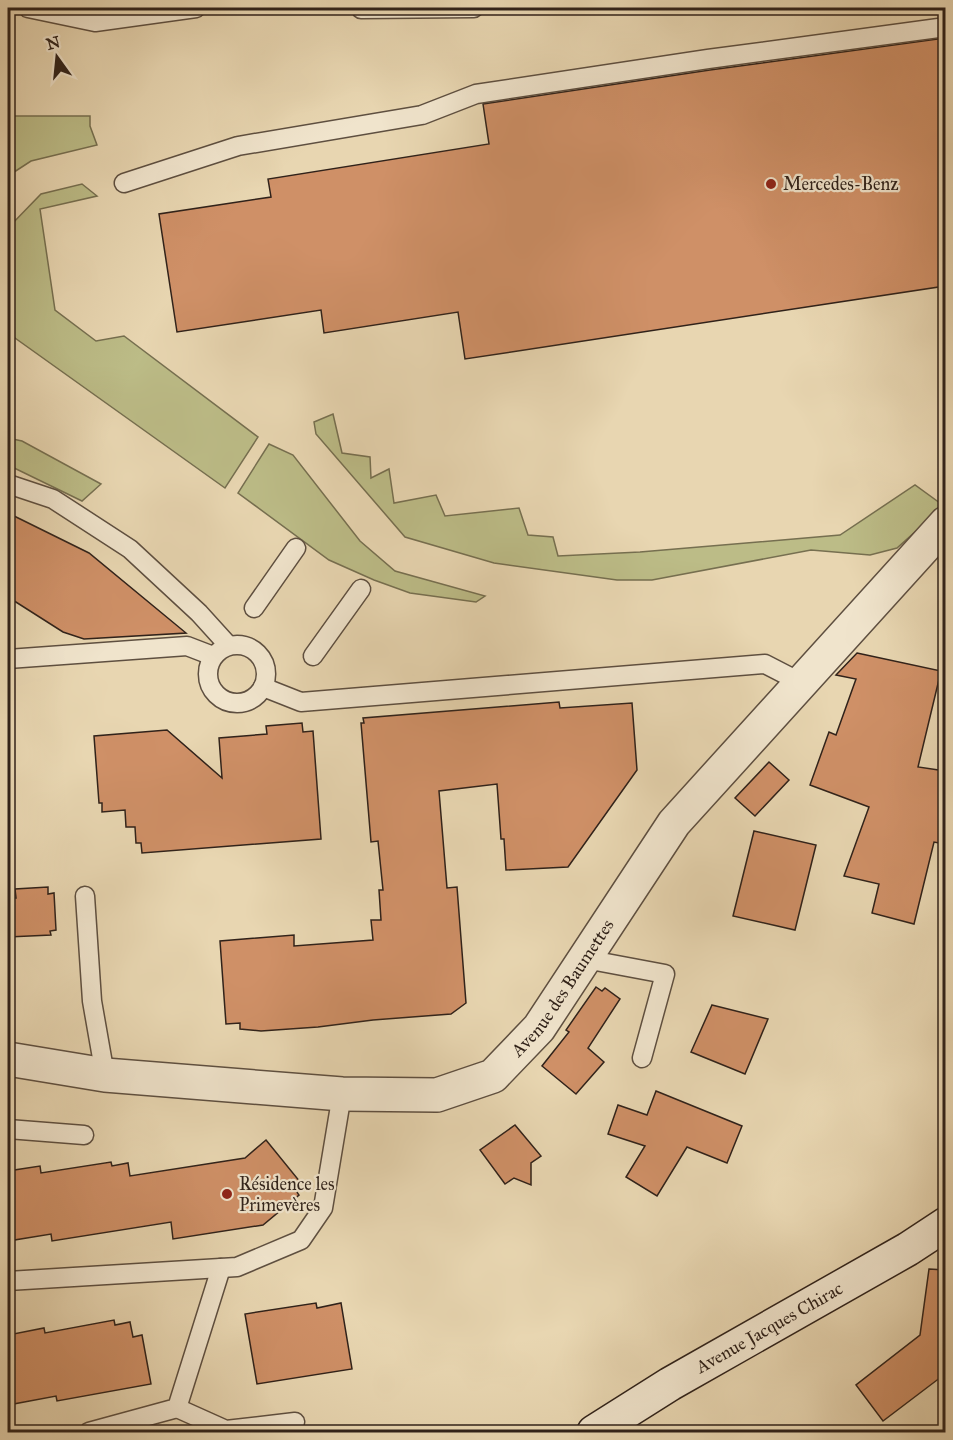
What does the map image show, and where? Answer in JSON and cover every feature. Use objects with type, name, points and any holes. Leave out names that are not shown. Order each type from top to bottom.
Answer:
[{"type":"street","name":"Avenue des Baumettes","points":[[8,1059],[105,1075],[342,1094],[437,1095],[493,1076],[539,1028],[674,823],[945,523]]},
{"type":"street","name":"Avenue Jacques Chirac","points":[[594,1432],[670,1384],[908,1249],[945,1224]]},
{"type":"lane","points":[[15,8],[27,8],[95,22],[196,8]]},
{"type":"lane","points":[[361,8],[474,8]]},
{"type":"lane","points":[[124,183],[238,146],[422,115],[476,94],[708,59],[945,27]]},
{"type":"lane","points":[[8,484],[53,499],[130,549],[199,613],[228,645]]},
{"type":"lane","points":[[254,608],[296,548]]},
{"type":"lane","points":[[313,656],[361,589]]},
{"type":"lane","points":[[228,645],[248,646],[256,651],[266,668],[267,678],[263,687],[249,701],[230,703],[221,699],[209,684],[208,665],[219,650],[228,645]]},
{"type":"lane","points":[[8,658],[187,646],[213,656]]},
{"type":"lane","points":[[263,687],[301,702],[765,664],[800,682]]},
{"type":"lane","points":[[85,896],[92,1001],[105,1075]]},
{"type":"lane","points":[[585,959],[665,974],[642,1058]]},
{"type":"lane","points":[[8,1281],[237,1267],[301,1240],[323,1208],[342,1094]]},
{"type":"lane","points":[[8,1129],[84,1135]]},
{"type":"lane","points":[[177,1408],[221,1268]]},
{"type":"lane","points":[[89,1432],[177,1408],[226,1430],[295,1422]]},
{"type":"green space","points":[[8,116],[90,116],[90,126],[97,145],[31,161],[8,176]]},
{"type":"green space","points":[[82,184],[97,196],[40,209],[55,310],[96,341],[124,336],[258,437],[225,488],[15,338],[8,329],[8,228],[41,194]]},
{"type":"green space","points":[[333,414],[342,453],[370,457],[371,478],[389,469],[394,503],[436,495],[445,516],[519,508],[528,535],[553,537],[558,556],[640,552],[840,535],[915,485],[944,506],[897,548],[870,555],[811,550],[652,580],[617,580],[494,563],[405,537],[316,434],[314,422]]},
{"type":"green space","points":[[8,438],[22,441],[101,484],[82,501],[8,465]]},
{"type":"green space","points":[[269,444],[293,455],[360,541],[395,571],[485,596],[476,602],[410,593],[329,560],[238,493]]},
{"type":"building","points":[[945,38],[945,286],[465,359],[458,312],[324,333],[321,310],[177,332],[159,214],[271,197],[268,179],[489,144],[483,104]]},
{"type":"building","points":[[8,513],[89,553],[186,633],[84,639],[63,632],[8,597]]},
{"type":"building","points":[[857,653],[941,671],[918,767],[945,771],[945,844],[934,842],[914,924],[872,913],[879,884],[844,876],[869,807],[810,785],[829,732],[836,735],[856,679],[836,675]]},
{"type":"building","points":[[559,702],[560,708],[632,703],[637,770],[568,867],[506,870],[497,784],[439,791],[447,888],[457,887],[466,1003],[451,1014],[318,1027],[261,1031],[240,1029],[240,1023],[226,1024],[220,941],[294,935],[294,946],[373,940],[371,920],[381,920],[379,890],[383,890],[378,841],[371,842],[361,723],[364,723],[363,718]]},
{"type":"building","points":[[302,723],[303,732],[313,731],[321,839],[142,853],[141,843],[136,843],[135,827],[126,827],[125,810],[102,812],[102,803],[99,803],[94,736],[167,730],[222,778],[219,738],[267,734],[266,726]]},
{"type":"building","points":[[769,762],[789,780],[755,816],[735,798]]},
{"type":"building","points":[[754,831],[816,845],[795,930],[733,916]]},
{"type":"building","points":[[48,887],[48,894],[54,893],[56,930],[50,931],[51,935],[8,937],[8,898],[16,898],[15,889]]},
{"type":"building","points":[[596,987],[602,991],[605,988],[620,999],[588,1048],[604,1062],[576,1094],[542,1066],[569,1032],[566,1030]]},
{"type":"building","points":[[712,1005],[768,1019],[745,1074],[691,1052]]},
{"type":"building","points":[[656,1091],[742,1126],[727,1163],[687,1147],[657,1196],[626,1177],[645,1146],[608,1134],[618,1105],[647,1115]]},
{"type":"building","points":[[515,1125],[541,1156],[531,1163],[531,1185],[514,1178],[505,1184],[480,1150]]},
{"type":"building","points":[[266,1140],[301,1183],[294,1188],[299,1195],[263,1225],[173,1239],[171,1222],[52,1241],[51,1234],[8,1241],[8,1171],[40,1166],[41,1173],[111,1162],[112,1166],[128,1163],[130,1176],[245,1158]]},
{"type":"building","points":[[929,1269],[945,1270],[945,1374],[883,1421],[856,1385],[920,1335]]},
{"type":"building","points":[[316,1303],[317,1308],[341,1303],[352,1369],[257,1384],[245,1314]]},
{"type":"building","points":[[114,1320],[115,1325],[130,1322],[133,1337],[142,1335],[151,1384],[57,1401],[56,1396],[8,1405],[8,1335],[44,1328],[45,1333]]},
{"type":"place","name":"Mercedes-Benz","points":[[771,184]]},
{"type":"place","name":"Résidence les Primevères","points":[[227,1194]]}]
